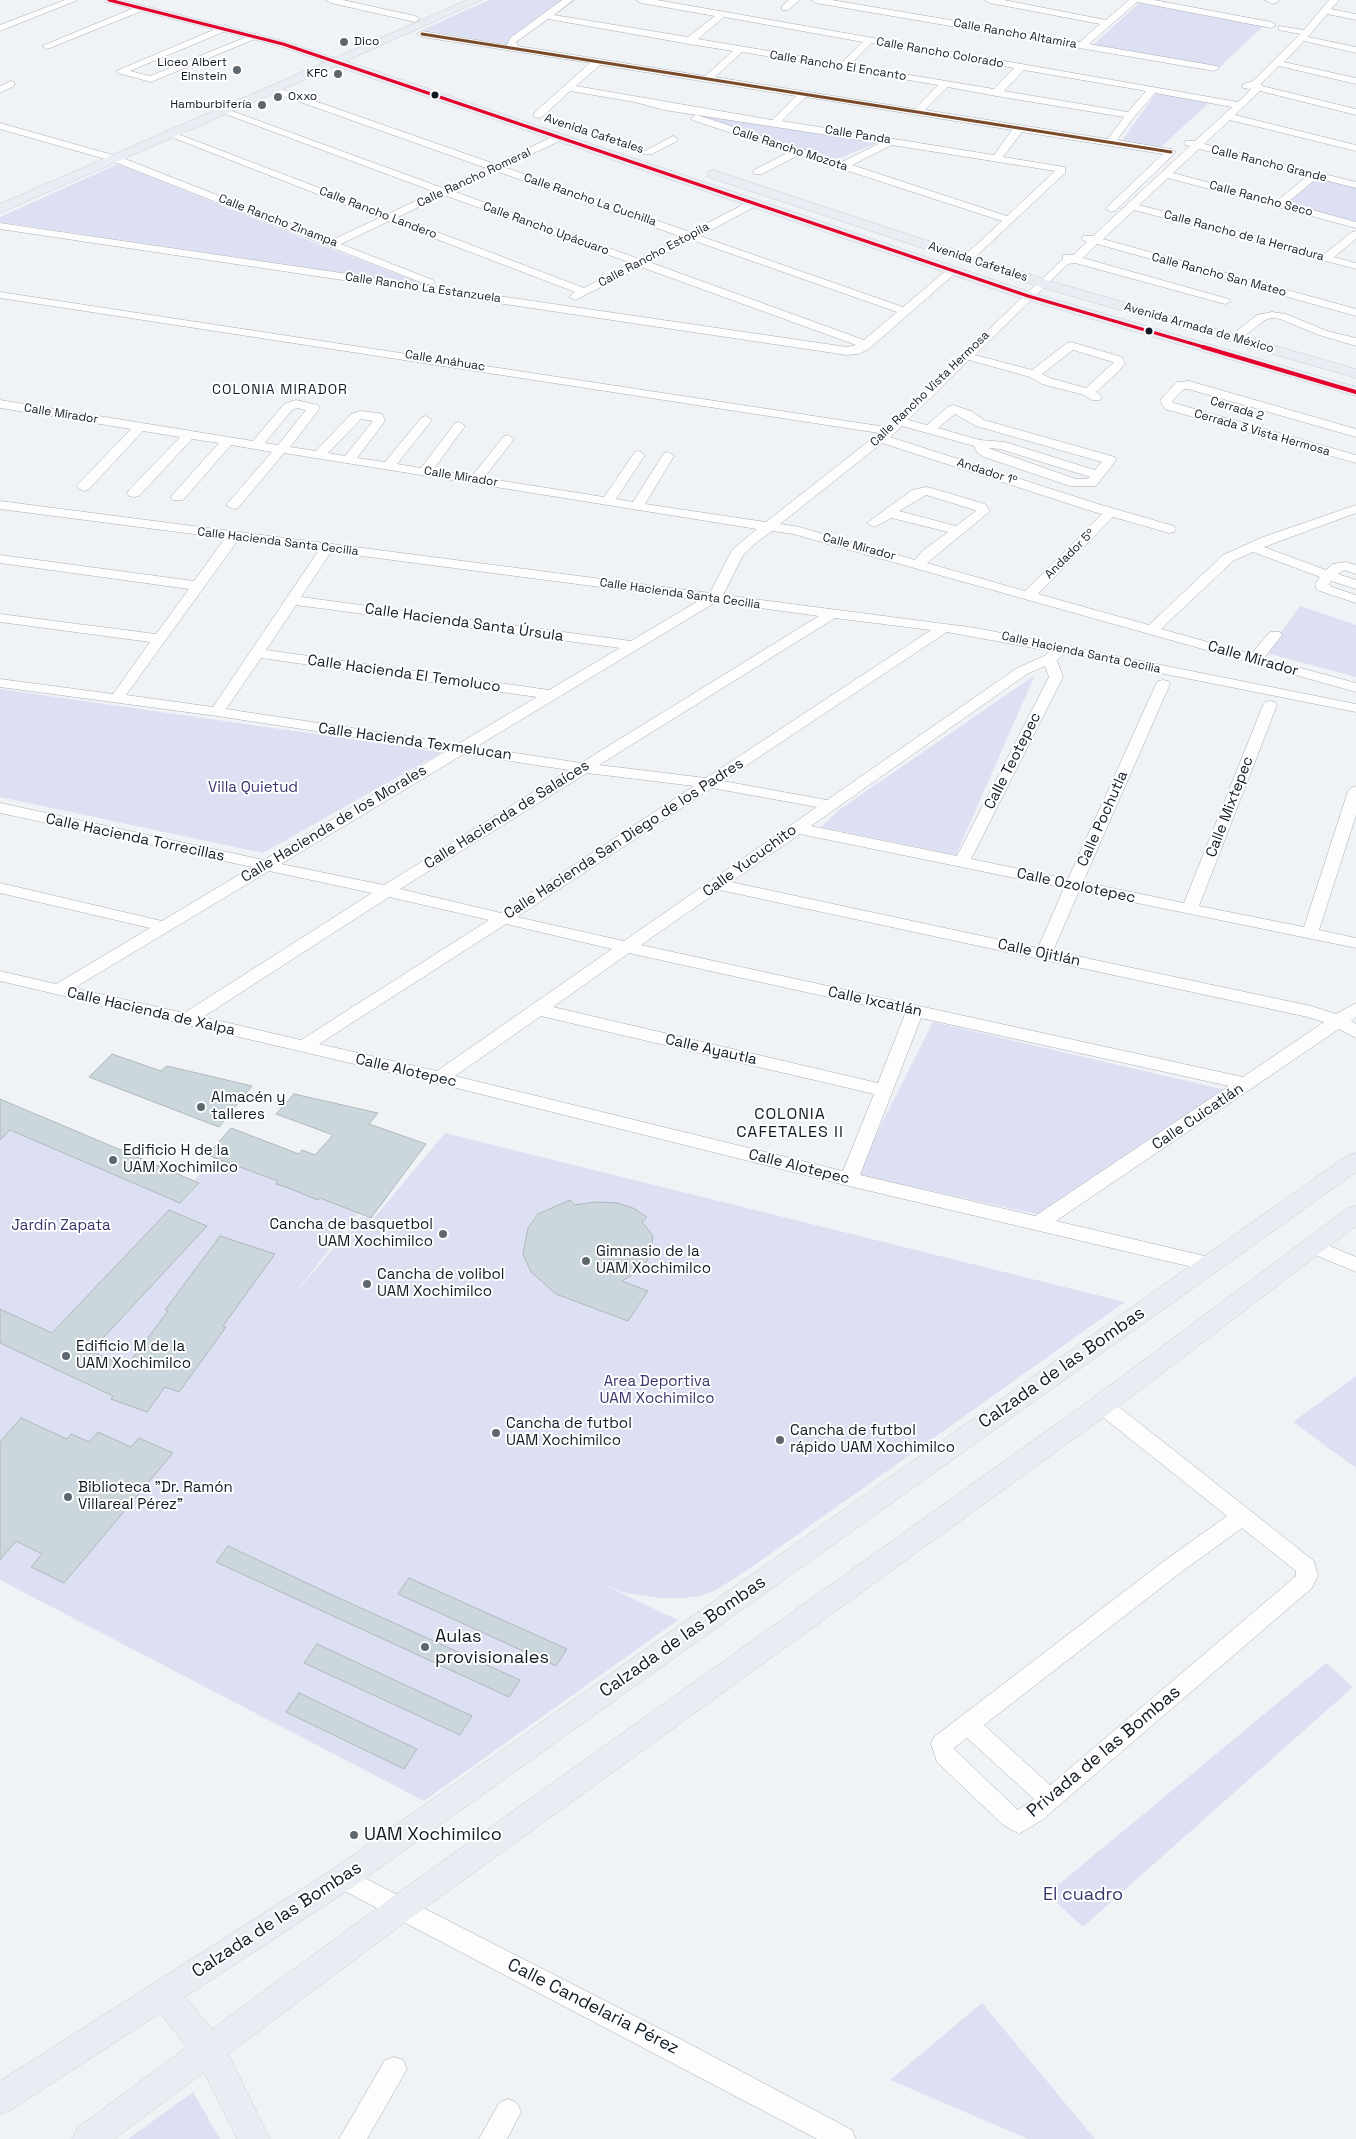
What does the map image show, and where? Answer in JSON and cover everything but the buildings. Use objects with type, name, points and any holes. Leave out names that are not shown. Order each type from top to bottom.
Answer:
[{"type":"main road","name":"Avenida Cafetales","points":[[109,0],[142,4],[320,44]]},
{"type":"main road","points":[[0,198],[110,154],[171,135],[225,112],[275,90],[337,53],[457,0]]},
{"type":"main road","points":[[353,54],[476,0]]},
{"type":"main road","name":"Avenida Cafetales","points":[[142,4],[220,30],[323,57],[337,53],[353,54],[370,59]]},
{"type":"main road","name":"Avenida Cafetales","points":[[337,53],[560,137],[1028,296]]},
{"type":"main road","points":[[0,209],[110,154],[323,57]]},
{"type":"main road","name":"Avenida Cafetales","points":[[644,150],[667,158]]},
{"type":"main road","name":"Avenida Cafetales","points":[[703,170],[1042,283]]},
{"type":"main road","name":"Avenida Armada de México","points":[[1042,283],[1356,374]]},
{"type":"main road","name":"Avenida Armada de México","points":[[1028,296],[1356,392]]},
{"type":"main road","name":"Calzada de las Bombas","points":[[0,2099],[343,1878],[1356,1161]]},
{"type":"main road","points":[[88,2139],[401,1908],[1102,1405],[1356,1214]]},
{"type":"main road","points":[[164,1994],[209,2050],[254,2139]]},
{"type":"street","points":[[0,28],[73,0]]},
{"type":"street","points":[[331,0],[415,19]]},
{"type":"street","points":[[514,48],[511,43],[513,40],[568,0]]},
{"type":"street","name":"Calle Rancho Colorado","points":[[640,0],[870,40],[972,54],[1021,67],[1240,105]]},
{"type":"street","points":[[768,22],[795,0]]},
{"type":"street","name":"Calle Rancho Altamira","points":[[816,0],[890,9],[996,31],[1214,68]]},
{"type":"street","points":[[990,0],[1108,23]]},
{"type":"street","points":[[1082,45],[1134,0]]},
{"type":"street","points":[[1140,0],[1271,25]]},
{"type":"street","name":"Calle Rancho Vista Hermosa","points":[[714,598],[737,553],[752,538],[770,526],[885,435],[1068,259],[1088,236],[1132,206],[1240,105],[1254,85],[1304,35],[1334,0]]},
{"type":"street","points":[[46,46],[142,4]]},
{"type":"street","points":[[1325,11],[1356,17]]},
{"type":"street","points":[[689,41],[723,14]]},
{"type":"street","name":"Calle Rancho El Encanto","points":[[546,16],[1130,115]]},
{"type":"street","points":[[1282,28],[1356,50]]},
{"type":"street","points":[[220,30],[122,71],[151,79],[252,38]]},
{"type":"street","points":[[984,42],[996,31]]},
{"type":"street","points":[[422,34],[1171,152]]},
{"type":"street","points":[[843,66],[870,40]]},
{"type":"street","points":[[707,79],[739,50]]},
{"type":"street","points":[[538,115],[597,62]]},
{"type":"street","points":[[1277,63],[1356,81]]},
{"type":"street","points":[[996,93],[1021,67]]},
{"type":"street","points":[[0,90],[12,84]]},
{"type":"street","points":[[917,112],[945,84]]},
{"type":"street","points":[[1254,85],[1356,112]]},
{"type":"street","name":"Calle Rancho Vista Hermosa","points":[[1211,115],[1226,102],[1254,85]]},
{"type":"street","name":"Calle Rancho Mozota","points":[[568,88],[654,104],[796,152],[1009,220]]},
{"type":"street","points":[[1110,142],[1153,89]]},
{"type":"street","name":"Calle Rancho La Cuchilla","points":[[275,90],[904,311]]},
{"type":"street","points":[[776,122],[804,94]]},
{"type":"street","name":"Calle Panda","points":[[654,104],[1061,168],[1060,173],[1009,220]]},
{"type":"street","name":"Calle Rancho Upácuaro","points":[[225,112],[866,346]]},
{"type":"street","points":[[1228,116],[1356,148]]},
{"type":"street","points":[[0,118],[70,137],[110,154]]},
{"type":"street","points":[[0,126],[110,154]]},
{"type":"street","points":[[997,158],[1019,128]]},
{"type":"street","name":"Calle Rancho Landero","points":[[171,135],[585,292]]},
{"type":"street","points":[[60,142],[70,137]]},
{"type":"street","name":"Calle Rancho Romeral","points":[[334,243],[560,137]]},
{"type":"street","name":"Calle Rancho Grande","points":[[1171,152],[1187,138],[1197,145],[1356,186]]},
{"type":"street","points":[[644,150],[673,140]]},
{"type":"street","points":[[843,166],[892,141]]},
{"type":"street","points":[[739,182],[796,152]]},
{"type":"street","points":[[1102,218],[1171,152]]},
{"type":"street","name":"Calle Rancho Zinampa","points":[[110,154],[453,292]]},
{"type":"street","name":"Calle Rancho Seco","points":[[1165,174],[1356,224]]},
{"type":"street","points":[[1280,204],[1314,175]]},
{"type":"street","points":[[1135,186],[1149,190]]},
{"type":"street","name":"Calle Rancho Estopila","points":[[555,308],[754,203]]},
{"type":"street","name":"Calle Rancho de la Herradura","points":[[1132,206],[1356,266]]},
{"type":"street","points":[[968,258],[1009,220]]},
{"type":"street","name":"Calle Rancho La Estanzuela","points":[[0,226],[847,351],[855,351],[866,346]]},
{"type":"street","points":[[1326,258],[1356,234]]},
{"type":"street","name":"Calle Rancho San Mateo","points":[[1088,236],[1356,313]]},
{"type":"street","points":[[1068,259],[1130,274],[1149,279],[1225,301],[1217,309],[1125,283],[1124,278],[1130,274]]},
{"type":"street","points":[[866,346],[953,270]]},
{"type":"street","name":"Calle Anáhuac","points":[[0,295],[672,396],[885,435]]},
{"type":"street","points":[[1234,338],[1262,317],[1272,315],[1282,316],[1323,333],[1356,342]]},
{"type":"street","points":[[966,356],[1034,374],[1046,381],[1092,395],[1119,363],[1118,360],[1071,346],[1034,374]]},
{"type":"street","points":[[1176,391],[1181,385],[1192,385],[1356,433]]},
{"type":"street","name":"Cerrada 3 Vista Hermosa","points":[[1176,391],[1166,401],[1169,406],[1356,459]]},
{"type":"street","name":"Cerrada 2","points":[[1176,391],[1356,446]]},
{"type":"street","points":[[900,421],[979,444],[1001,445],[1098,474],[1110,463],[1108,458],[980,422],[967,414],[953,409],[920,401]]},
{"type":"street","name":"Calle Mirador","points":[[0,404],[320,454],[607,502],[794,530],[1356,688]]},
{"type":"street","points":[[233,505],[314,408],[296,404],[288,407],[257,444]]},
{"type":"street","points":[[930,429],[953,409]]},
{"type":"street","points":[[320,454],[355,417],[360,415],[378,417],[378,421],[349,459]]},
{"type":"street","points":[[389,466],[426,420]]},
{"type":"street","points":[[83,487],[140,426]]},
{"type":"street","points":[[425,471],[459,426]]},
{"type":"street","points":[[134,493],[189,434]]},
{"type":"street","name":"Andador 1º","points":[[885,435],[1093,507],[1169,529]]},
{"type":"street","points":[[476,480],[508,438]]},
{"type":"street","points":[[178,497],[229,440]]},
{"type":"street","points":[[607,502],[638,455]]},
{"type":"street","points":[[637,506],[668,456]]},
{"type":"street","points":[[874,523],[918,493],[926,491],[980,507],[983,511],[980,514],[926,555],[919,564]]},
{"type":"street","name":"Calle Hacienda Santa Cecilia","points":[[0,505],[1007,637],[1356,708]]},
{"type":"street","points":[[1151,631],[1228,558],[1252,547],[1356,509]]},
{"type":"street","points":[[892,512],[899,516],[958,531]]},
{"type":"street","name":"Andador 5º","points":[[1029,595],[1111,512]]},
{"type":"street","points":[[117,698],[233,536]]},
{"type":"street","points":[[1252,547],[1356,584]]},
{"type":"street","points":[[217,712],[327,548]]},
{"type":"street","points":[[0,559],[197,586]]},
{"type":"street","points":[[1356,570],[1345,566],[1338,567],[1328,575],[1322,584],[1322,587],[1356,600]]},
{"type":"street","name":"Calle Hacienda de los Morales","points":[[58,990],[714,598]]},
{"type":"street","name":"Calle Hacienda Santa Úrsula","points":[[293,600],[635,646]]},
{"type":"street","name":"Calle Hacienda de Salaíces","points":[[186,1020],[386,891],[830,615]]},
{"type":"street","points":[[0,618],[161,639]]},
{"type":"street","name":"Calle Hacienda San Diego de los Padres","points":[[302,1047],[504,918],[943,629]]},
{"type":"street","points":[[1255,659],[1275,635]]},
{"type":"street","name":"Calle Yucuchito","points":[[440,1078],[629,948],[829,805],[1022,672],[1049,659],[1062,648]]},
{"type":"street","name":"Calle Hacienda El Temoluco","points":[[257,652],[551,694]]},
{"type":"street","name":"Calle Teotepec","points":[[962,862],[1056,677],[1049,659]]},
{"type":"street","name":"Calle Hacienda Texmelucan","points":[[0,683],[217,712],[584,768],[709,783],[829,805]]},
{"type":"street","name":"Calle Pochutla","points":[[1043,954],[1163,684]]},
{"type":"street","name":"Calle Mixtepec","points":[[1190,909],[1270,705]]},
{"type":"street","points":[[1310,933],[1356,790]]},
{"type":"street","name":"Calle Hacienda Torrecillas","points":[[0,808],[504,918]]},
{"type":"street","name":"Calle Ozolotepec","points":[[796,828],[1356,943]]},
{"type":"street","name":"Calle Ojitlán","points":[[718,884],[1311,1012],[1338,1021],[1356,1032]]},
{"type":"street","points":[[0,888],[163,926]]},
{"type":"street","name":"Calle Ixcatlán","points":[[504,918],[629,948],[1247,1084]]},
{"type":"street","name":"Calle Hacienda de Xalpa","points":[[0,976],[302,1047]]},
{"type":"street","name":"Calle Cuicatlán","points":[[1039,1223],[1356,1009]]},
{"type":"street","name":"Calle Ayautla","points":[[540,1010],[883,1090]]},
{"type":"street","points":[[849,1179],[915,1011]]},
{"type":"street","name":"Calle Alotepec","points":[[302,1047],[440,1078],[849,1179],[1209,1264]]},
{"type":"street","points":[[1313,1246],[1356,1265]]},
{"type":"street","name":"Privada de las Bombas","points":[[1102,1405],[1306,1567],[1306,1576],[1304,1582],[1050,1799],[1019,1823],[1010,1817],[945,1755],[942,1744],[1172,1567],[1241,1517]]},
{"type":"street","points":[[968,1724],[1050,1799]]},
{"type":"street","name":"Calle Candelaria Pérez","points":[[343,1878],[843,2139]]},
{"type":"street","points":[[352,2139],[394,2069]]},
{"type":"street","points":[[492,2139],[508,2112]]},
{"type":"green space","points":[[489,0],[576,0],[513,45],[422,30]]},
{"type":"green space","points":[[1139,3],[1263,26],[1219,68],[1092,46]]},
{"type":"green space","points":[[1156,93],[1210,102],[1161,147],[1122,141]]},
{"type":"green space","points":[[695,114],[877,143],[835,160]]},
{"type":"green space","points":[[118,164],[426,285],[0,222],[0,217]]},
{"type":"green space","points":[[1318,178],[1356,188],[1356,223],[1281,204]]},
{"type":"green space","points":[[1300,606],[1356,625],[1356,677],[1266,653]]},
{"type":"green space","points":[[1035,675],[956,855],[821,827],[839,810]]},
{"type":"green space","name":"Villa Quietud","points":[[0,689],[442,752],[263,853],[0,797]]},
{"type":"green space","points":[[933,1022],[1226,1090],[1040,1215],[856,1174]]},
{"type":"green space","points":[[10,1130],[180,1203],[199,1184],[194,1181],[238,1131],[390,1194],[371,1218],[358,1213],[291,1298],[360,1217],[373,1219],[445,1133],[1125,1302],[752,1567],[716,1590],[700,1596],[661,1598],[625,1593],[606,1586],[678,1620],[424,1801],[0,1580],[0,1140]]},
{"type":"green space","points":[[1356,1376],[1356,1468],[1293,1422]]},
{"type":"green space","name":"El cuadro","points":[[1326,1663],[1353,1687],[1083,1927],[1047,1894]]},
{"type":"green space","points":[[982,2003],[1095,2139],[1028,2139],[890,2080]]},
{"type":"green space","points":[[193,2092],[220,2139],[128,2139]]},
{"type":"transit line","points":[[109,0],[283,44],[1028,296],[1356,392]]},
{"type":"transit line","points":[[422,34],[1171,152]]},
{"type":"place","name":"Dico","points":[[344,42]]},
{"type":"place","name":"Liceo Albert Einstein","points":[[237,70]]},
{"type":"place","name":"KFC","points":[[338,74]]},
{"type":"place","name":"Oxxo","points":[[278,97]]},
{"type":"place","name":"Hamburbifería","points":[[262,105]]},
{"type":"place","name":"Almacén y talleres","points":[[201,1107]]},
{"type":"place","name":"Edificio H de la UAM Xochimilco","points":[[113,1160]]},
{"type":"place","name":"Cancha de basquetbol UAM Xochimilco","points":[[443,1234]]},
{"type":"place","name":"Gimnasio de la UAM Xochimilco","points":[[586,1261]]},
{"type":"place","name":"Cancha de volibol UAM Xochimilco","points":[[367,1284]]},
{"type":"place","name":"Edificio M de la UAM Xochimilco","points":[[66,1356]]},
{"type":"place","name":"Cancha de futbol UAM Xochimilco","points":[[496,1433]]},
{"type":"place","name":"Cancha de futbol rápido UAM Xochimilco","points":[[780,1440]]},
{"type":"place","name":"Biblioteca \"Dr. Ramón Villareal Pérez\"","points":[[68,1497]]},
{"type":"place","name":"Aulas provisionales","points":[[425,1647]]},
{"type":"place","name":"UAM Xochimilco","points":[[354,1835]]},
{"type":"district","name":"COLONIA MIRADOR","points":[[280,390]]},
{"type":"district","name":"COLONIA CAFETALES II","points":[[790,1124]]},
{"type":"park label","name":"Jardín Zapata","points":[[61,1226]]},
{"type":"park label","name":"Area Deportiva UAM Xochimilco","points":[[657,1390]]}]
